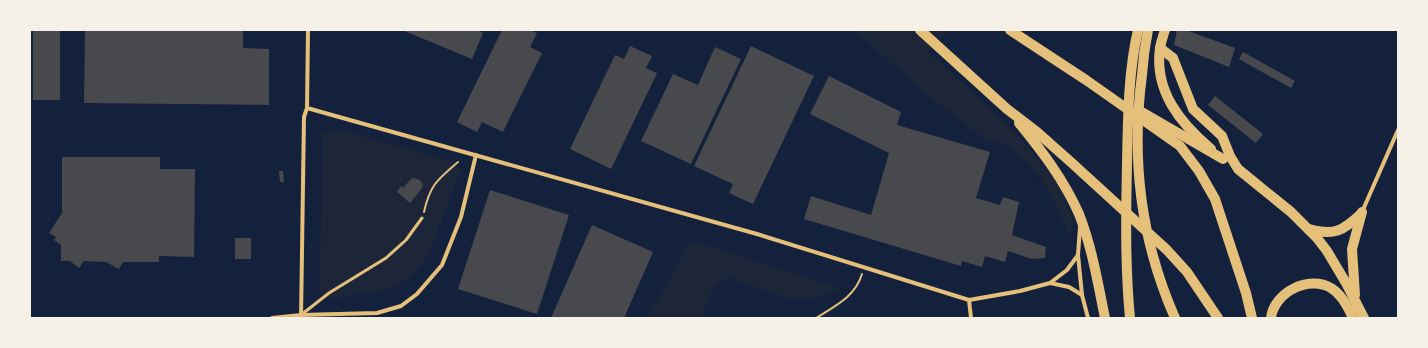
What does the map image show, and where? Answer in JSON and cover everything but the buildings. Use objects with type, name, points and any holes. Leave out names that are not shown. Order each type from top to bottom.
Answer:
[{"type":"main road","points":[[920,30],[1007,109],[1067,158],[1167,250],[1187,272],[1218,318]]},
{"type":"main road","points":[[1010,30],[1086,80],[1180,146],[1199,171],[1215,199],[1246,293],[1252,318]]},
{"type":"main road","points":[[1138,30],[1132,62],[1135,86],[1139,181],[1152,252],[1159,276],[1175,318]]},
{"type":"main road","points":[[1130,318],[1125,232],[1128,128],[1135,86],[1148,30]]},
{"type":"main road","points":[[1086,80],[1223,159],[1201,141],[1185,125],[1172,107],[1166,94],[1159,65],[1160,48],[1165,30]]},
{"type":"main road","points":[[1160,48],[1173,58],[1179,70],[1193,109],[1222,136],[1238,169],[1277,199],[1327,251],[1364,318]]},
{"type":"main road","points":[[1007,109],[1048,160],[1060,178],[1079,214],[1096,274],[1105,318]]},
{"type":"main road","points":[[1308,230],[1321,232],[1342,230],[1362,212]]},
{"type":"main road","points":[[1355,301],[1352,249],[1354,235],[1362,212]]},
{"type":"main road","points":[[1271,318],[1274,307],[1288,292],[1295,287],[1313,284],[1325,286],[1335,291],[1344,300],[1354,318]]},
{"type":"street","points":[[301,316],[304,118],[307,108],[308,30]]},
{"type":"street","points":[[307,108],[757,234],[969,300],[1020,291],[1050,283],[1067,270],[1078,255]]},
{"type":"street","points":[[1362,212],[1398,130]]},
{"type":"street","points":[[272,318],[377,313],[401,306],[416,294],[442,265],[461,217],[476,155]]},
{"type":"street","points":[[1079,214],[1080,228],[1078,255],[1082,295],[1088,318]]},
{"type":"street","points":[[1050,283],[1069,286],[1082,295]]},
{"type":"street","points":[[969,300],[971,318]]},
{"type":"lane","points":[[301,316],[329,293],[386,258],[406,240],[422,218]]},
{"type":"path","points":[[422,218],[428,197],[438,179],[458,162]]},
{"type":"path","points":[[816,318],[847,298],[859,284],[864,267]]},
{"type":"shaded area","points":[[854,30],[948,30],[928,52],[1002,119],[1032,151],[1059,186],[1073,219],[1071,237],[1047,188],[1031,167],[1005,144],[983,138],[926,94]]},
{"type":"shaded area","points":[[337,129],[450,161],[461,170],[429,253],[422,264],[414,272],[406,279],[389,288],[331,299],[320,294],[322,134]]},
{"type":"shaded area","points":[[691,240],[843,289],[818,297],[790,299],[730,278],[716,284],[708,298],[702,318],[647,318]]}]
